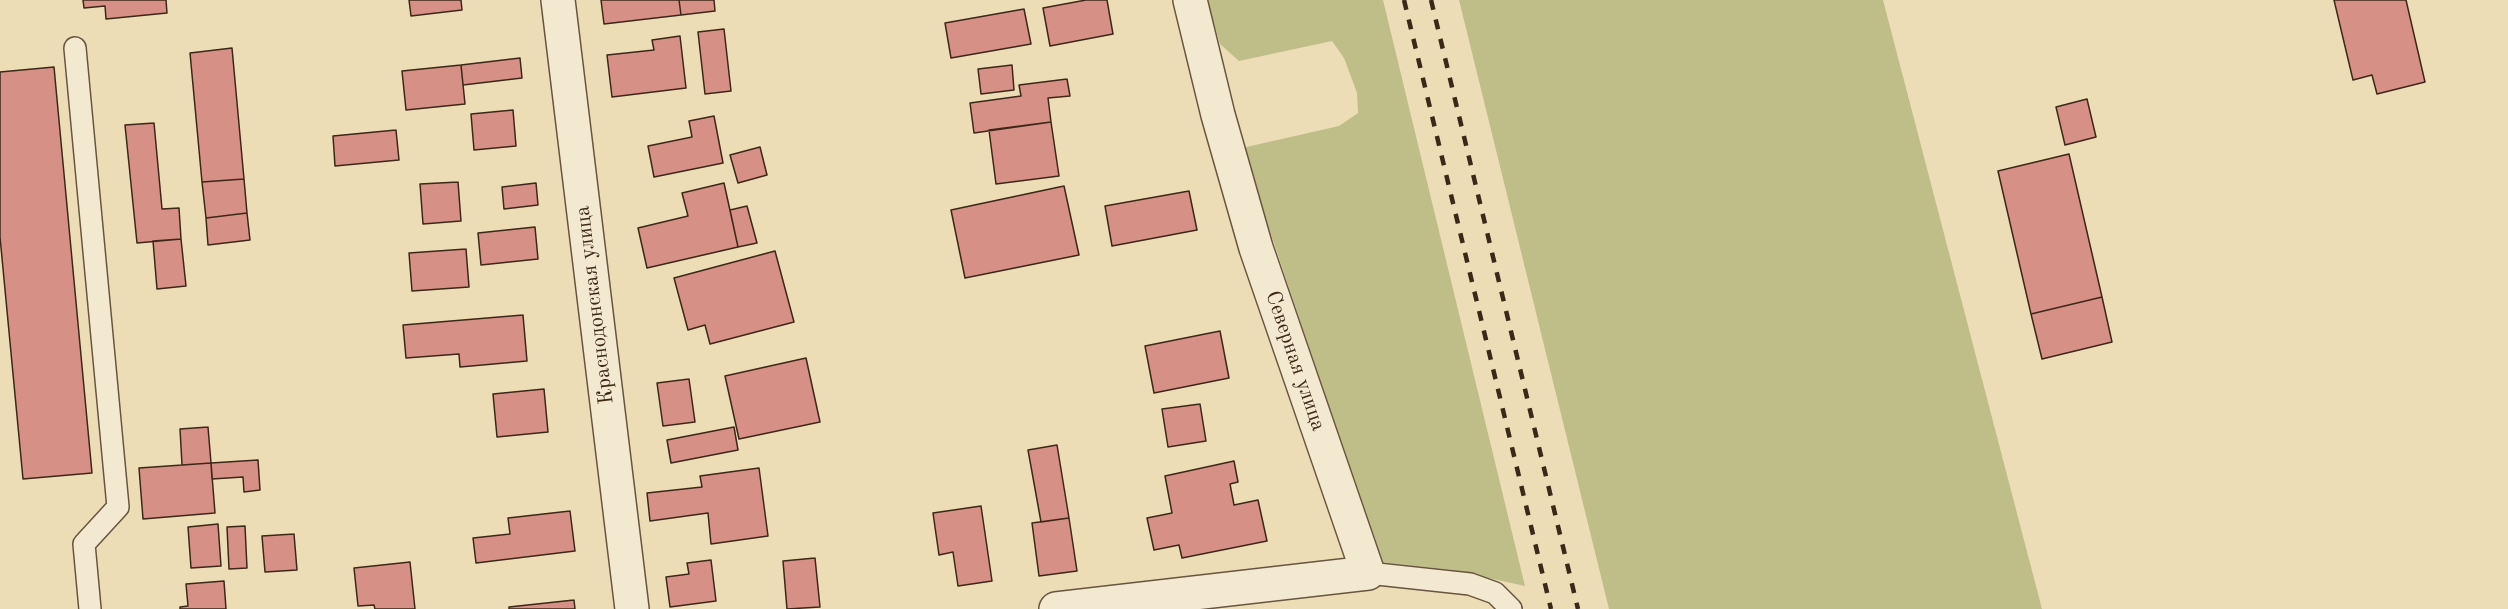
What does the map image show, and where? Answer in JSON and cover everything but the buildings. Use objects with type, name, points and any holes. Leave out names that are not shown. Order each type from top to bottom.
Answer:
[{"type":"street","name":"Краснодонская улица","points":[[558,0],[632,609]]},
{"type":"street","name":"Северная улица","points":[[1190,0],[1218,115],[1256,248],[1368,573]]},
{"type":"street","points":[[1056,609],[1368,573]]},
{"type":"lane","points":[[75,48],[118,507],[84,544],[90,609]]},
{"type":"lane","points":[[1368,573],[1470,584],[1495,593],[1512,609]]},
{"type":"shaded area","points":[[1207,0],[1383,0],[1525,586],[1452,570],[1381,562],[1242,148],[1339,126],[1358,113],[1357,93],[1344,58],[1332,41],[1239,61],[1220,44]]},
{"type":"shaded area","points":[[1459,0],[1883,0],[2042,609],[1609,609]]},
{"type":"railway","points":[[1404,0],[1551,609]]},
{"type":"railway","points":[[1431,0],[1578,609]]}]
